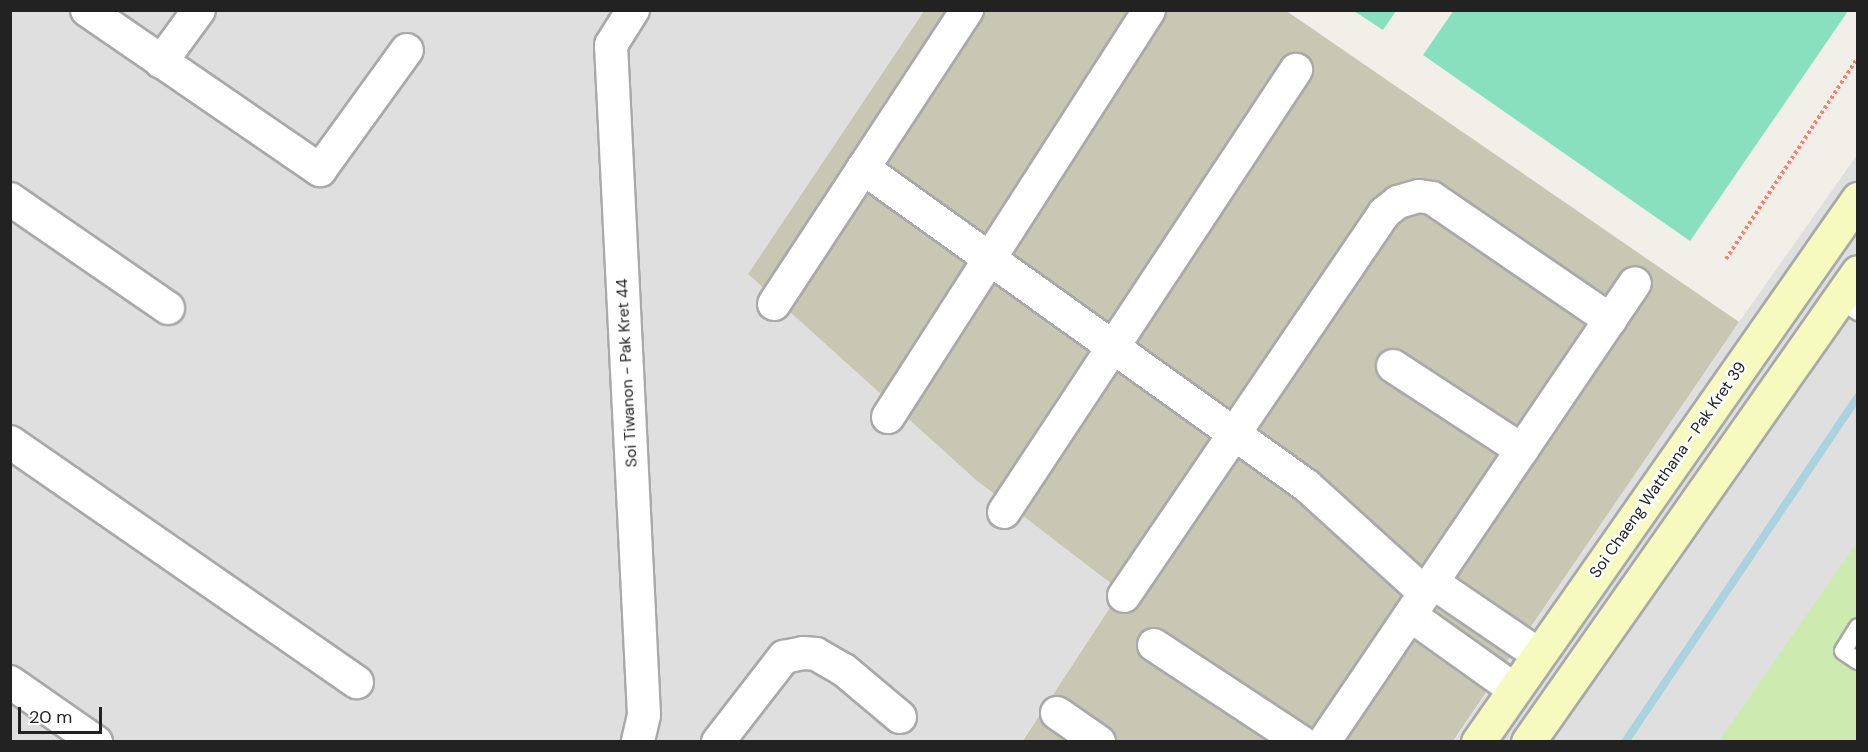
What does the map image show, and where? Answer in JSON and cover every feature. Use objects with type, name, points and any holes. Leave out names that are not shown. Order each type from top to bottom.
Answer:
[{"type":"main road","name":"Soi Chaeng Watthana - Pak Kret 39","points":[[1479,741],[1857,199]]},
{"type":"main road","points":[[1528,741],[1848,306],[1857,272]]},
{"type":"street","points":[[87,10],[320,170],[407,50]]},
{"type":"street","points":[[162,62],[199,10]]},
{"type":"street","name":"Soi Tiwanon - Pak Kret 44","points":[[604,10],[610,45],[644,715],[638,741]]},
{"type":"street","points":[[610,45],[633,10]]},
{"type":"street","points":[[774,304],[967,10]]},
{"type":"street","points":[[888,417],[1149,10]]},
{"type":"street","points":[[1004,512],[1296,70]]},
{"type":"street","points":[[863,168],[1307,486],[1423,597],[1515,690]]},
{"type":"street","points":[[1124,596],[1384,213],[1398,202],[1419,196],[1432,198],[1610,320]]},
{"type":"street","points":[[10,199],[168,308]]},
{"type":"street","points":[[1324,741],[1635,283]]},
{"type":"street","points":[[1393,366],[1522,450]]},
{"type":"street","points":[[10,442],[357,682]]},
{"type":"street","points":[[1423,597],[1539,655]]},
{"type":"street","points":[[1154,645],[1301,741]]},
{"type":"street","points":[[718,741],[784,657],[803,652],[816,654],[844,670],[900,717]]},
{"type":"street","points":[[10,682],[96,741]]},
{"type":"street","points":[[1057,713],[1099,741]]},
{"type":"lane","points":[[1857,627],[1843,651],[1857,661]]},
{"type":"path","points":[[1726,259],[1857,57]]},
{"type":"shaded area","points":[[1285,10],[1739,322],[1453,741],[1022,742],[1121,591],[976,480],[748,274],[924,11]]},
{"type":"shaded area","points":[[10,11],[924,11],[748,274],[976,480],[1122,591],[1022,741],[11,741]]},
{"type":"shaded area","points":[[1857,155],[1857,741],[1453,742],[1739,322]]},
{"type":"green space","points":[[1396,10],[1383,30],[1354,11]]},
{"type":"green space","points":[[1454,10],[1848,11],[1690,241],[1423,55]]},
{"type":"green space","points":[[1857,542],[1857,741],[1719,741]]},
{"type":"waterway","points":[[1625,742],[1858,397]]}]
